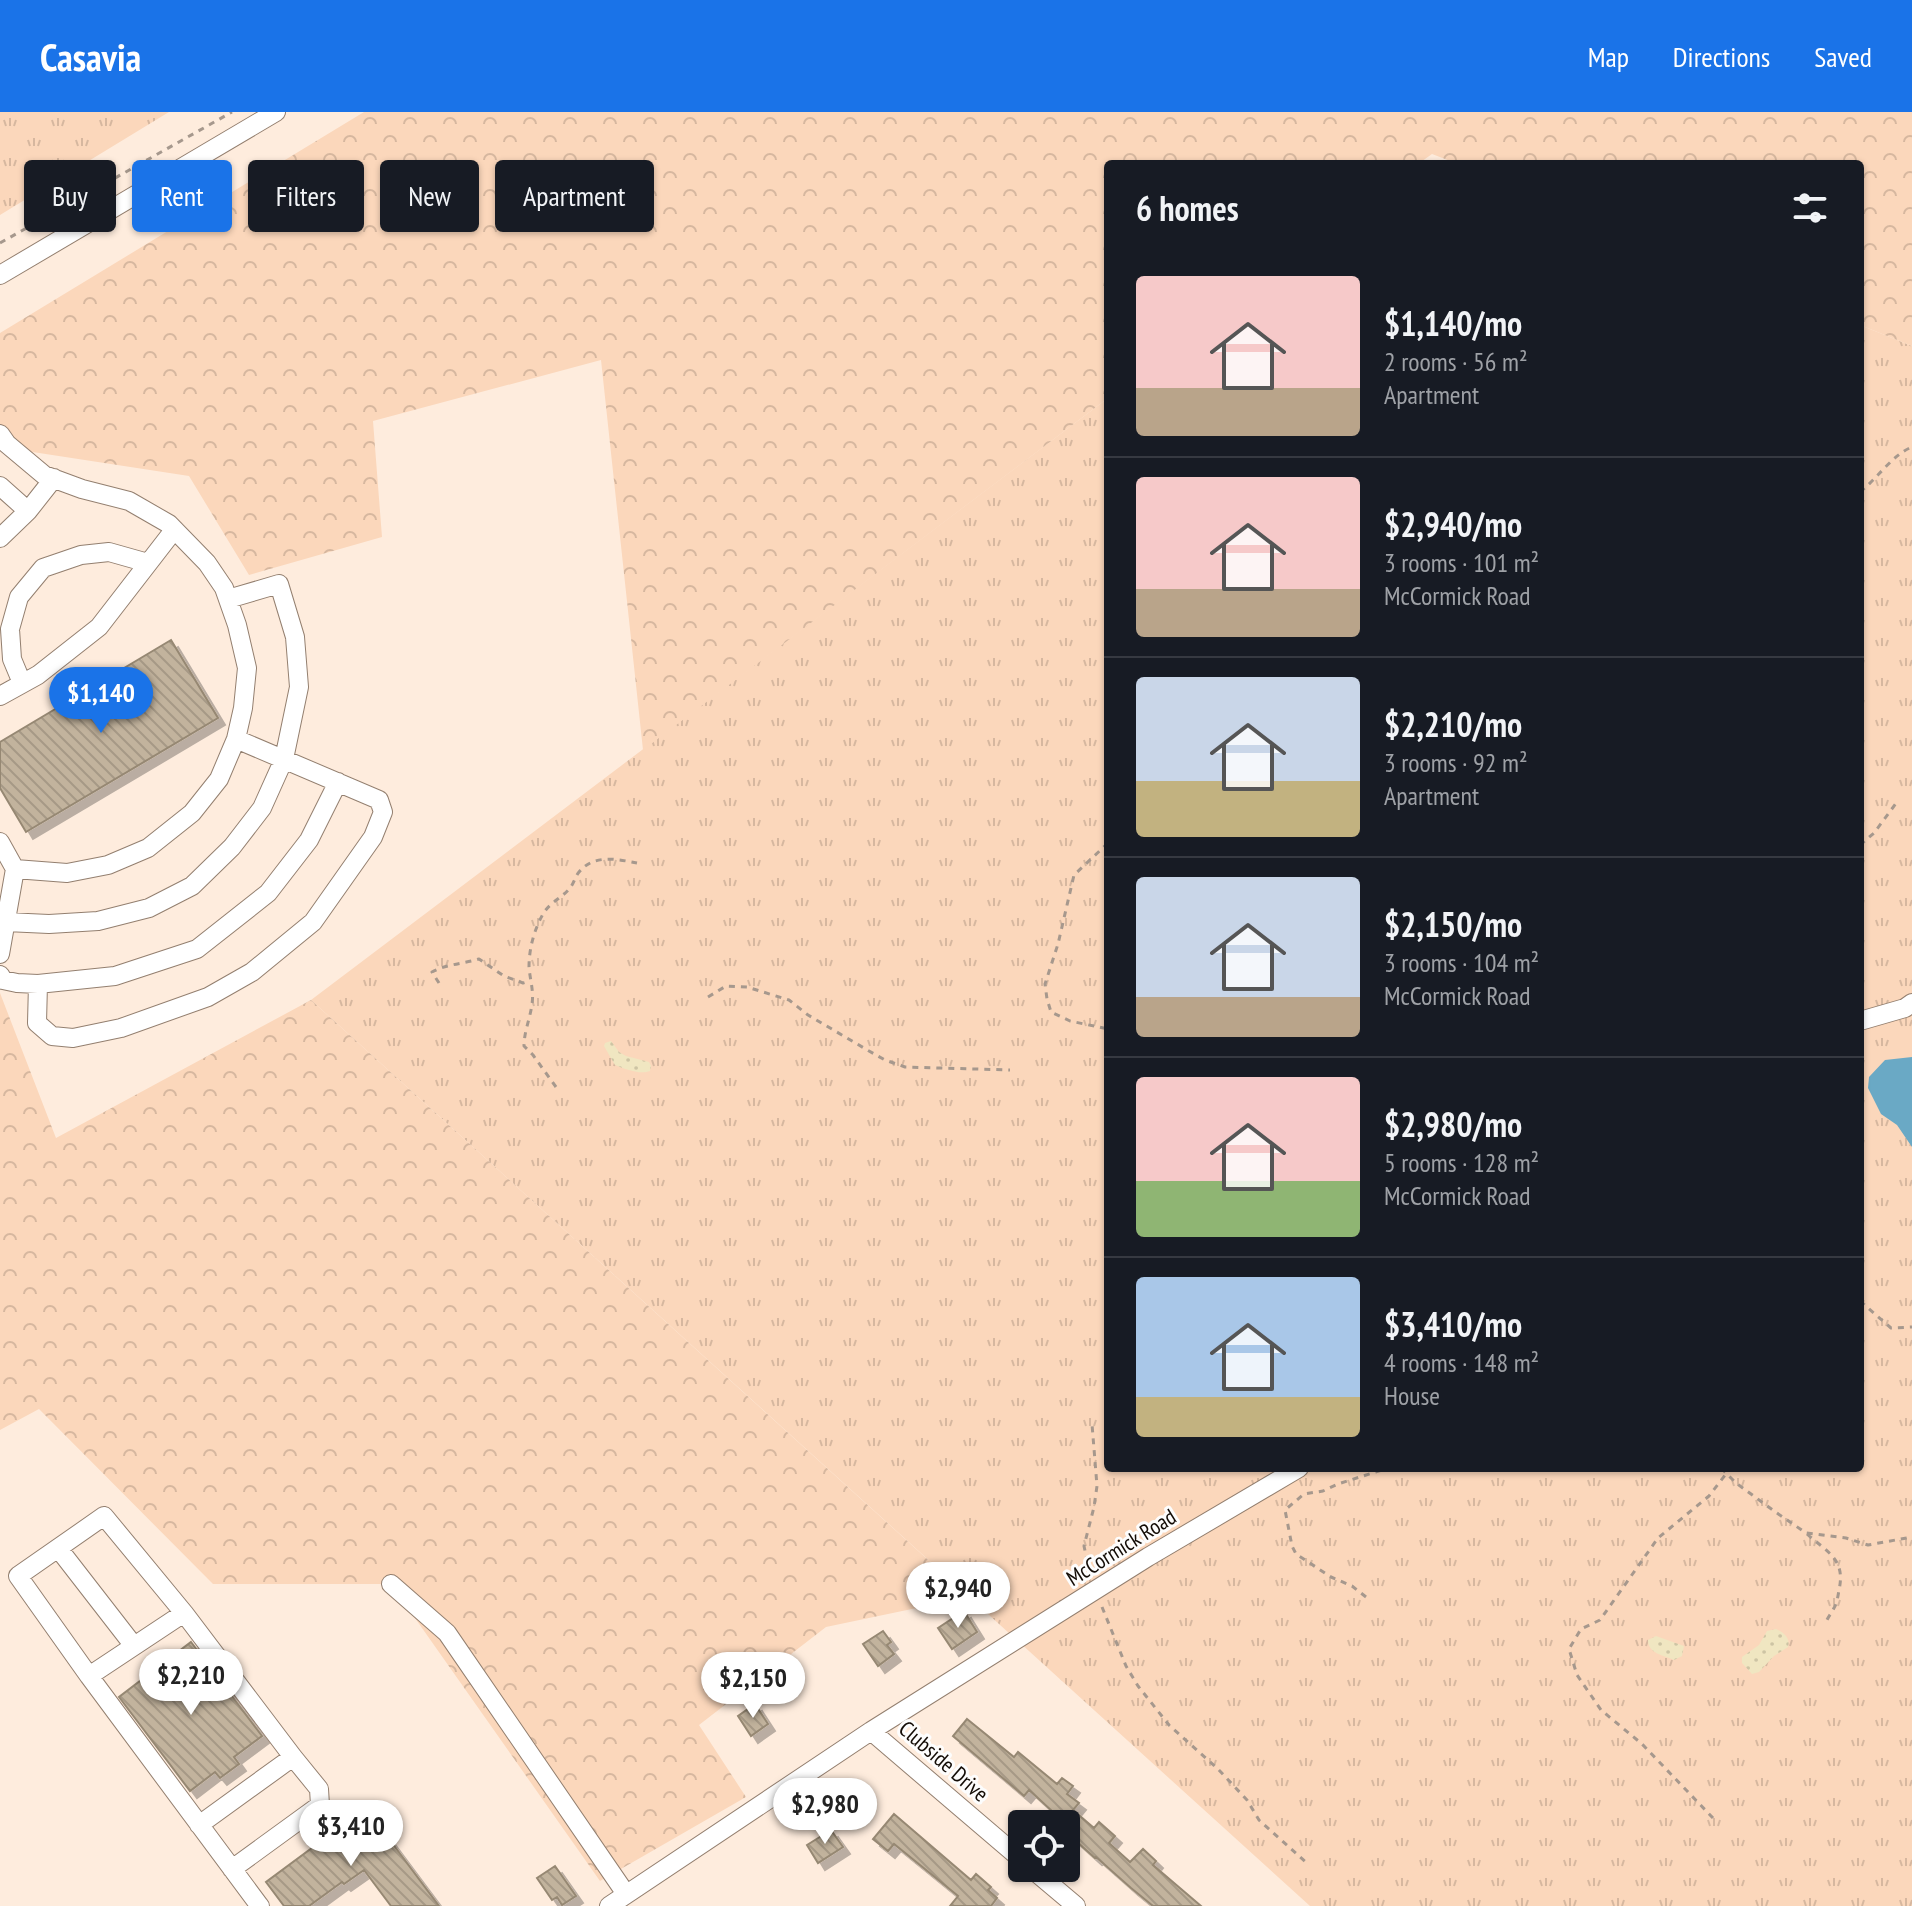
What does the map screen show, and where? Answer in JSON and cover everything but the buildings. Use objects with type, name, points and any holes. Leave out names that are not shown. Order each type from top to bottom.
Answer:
[{"type":"street","points":[[0,275],[276,112]]},
{"type":"street","points":[[0,434],[7,444],[44,475],[129,501],[169,524],[207,563],[224,588],[247,668],[236,739],[219,779],[192,813],[148,848],[108,865],[67,873],[15,869]]},
{"type":"street","points":[[0,538],[28,511],[54,478]]},
{"type":"street","points":[[0,486],[28,511]]},
{"type":"street","points":[[0,696],[38,675],[99,627],[174,530]]},
{"type":"street","points":[[22,683],[12,659],[10,629],[19,597],[43,568],[81,555],[109,552],[148,563]]},
{"type":"street","points":[[6,922],[49,924],[98,921],[149,908],[192,886],[232,847],[262,808],[284,759],[299,687],[295,637],[279,584],[228,599]]},
{"type":"street","points":[[38,984],[37,1023],[52,1036],[73,1038],[121,1028],[208,997],[252,972],[313,922],[373,837],[383,812],[379,800],[236,739]]},
{"type":"street","points":[[0,975],[3,980],[38,984],[115,976],[197,949],[268,893],[309,840],[338,782]]},
{"type":"street","points":[[0,842],[15,869],[0,954]]},
{"type":"street","points":[[1864,1020],[1905,1008],[1912,1003]]},
{"type":"street","name":"McCormick Road","points":[[609,1906],[871,1731],[1148,1557],[1292,1472]]},
{"type":"street","points":[[232,1869],[320,1805],[319,1789],[184,1613],[104,1516],[18,1576],[89,1676],[199,1825],[232,1869],[260,1906]]},
{"type":"street","points":[[58,1548],[134,1646]]},
{"type":"street","points":[[391,1584],[447,1633],[626,1894]]},
{"type":"street","points":[[89,1676],[184,1613]]},
{"type":"street","name":"Clubside Drive","points":[[871,1731],[1008,1848]]},
{"type":"street","points":[[199,1825],[293,1757]]},
{"type":"street","points":[[1048,1882],[1076,1906]]},
{"type":"path","points":[[0,243],[232,112]]},
{"type":"path","points":[[1864,489],[1901,452],[1912,447]]},
{"type":"path","points":[[1864,842],[1897,802]]},
{"type":"path","points":[[1104,847],[1074,875],[1045,984],[1051,1012],[1070,1021],[1104,1028]]},
{"type":"path","points":[[556,1087],[524,1046],[533,992],[530,949],[544,912],[572,886],[582,869],[594,861],[614,858],[637,863]]},
{"type":"path","points":[[439,983],[432,972],[442,966],[479,959],[504,976],[523,983],[531,981]]},
{"type":"path","points":[[708,997],[726,986],[747,987],[789,1000],[808,1015],[885,1060],[905,1067],[1010,1070]]},
{"type":"path","points":[[1864,1304],[1891,1328],[1912,1327]]},
{"type":"path","points":[[1092,1424],[1097,1486],[1084,1546],[1095,1591],[1126,1666],[1169,1725],[1247,1800],[1259,1820],[1309,1865]]},
{"type":"path","points":[[1366,1597],[1296,1554],[1285,1510],[1304,1494],[1323,1491],[1376,1472]]},
{"type":"path","points":[[1713,1818],[1642,1744],[1601,1710],[1577,1675],[1569,1649],[1581,1629],[1600,1620],[1658,1538],[1709,1496],[1726,1474],[1836,1559],[1840,1585],[1835,1607],[1825,1625]]},
{"type":"path","points":[[1806,1533],[1846,1538],[1868,1545],[1912,1537]]},
{"type":"green space","points":[[0,112],[169,112],[90,160],[24,160],[24,200],[0,215]]},
{"type":"green space","points":[[364,112],[1912,112],[1912,346],[1864,327],[1864,160],[1448,160],[1432,154],[1424,160],[1104,160],[1104,401],[643,750],[601,360],[373,421],[382,537],[249,575],[189,476],[0,447],[0,333],[166,232],[232,232],[232,192],[248,182],[248,232],[364,232],[364,160],[285,160]]},
{"type":"green space","points":[[1864,327],[1912,346],[1912,1906],[1310,1906],[311,1000],[1104,401],[1104,1472],[1864,1472]]},
{"type":"green space","points":[[0,993],[56,1138],[311,1000],[969,1597],[826,1627],[699,1725],[746,1797],[600,1881],[391,1584],[213,1584],[39,1409],[0,1430]]},
{"type":"sand","points":[[611,1041],[626,1056],[649,1062],[650,1071],[637,1072],[615,1065],[604,1046]]},
{"type":"sand","points":[[1776,1629],[1787,1638],[1788,1647],[1759,1672],[1752,1674],[1742,1663],[1742,1657],[1759,1645],[1767,1631]]},
{"type":"sand","points":[[1656,1636],[1684,1646],[1682,1656],[1674,1660],[1654,1651],[1648,1640]]},
{"type":"water","points":[[1912,1057],[1912,1147],[1897,1125],[1881,1114],[1868,1088],[1869,1077],[1885,1060]]}]
